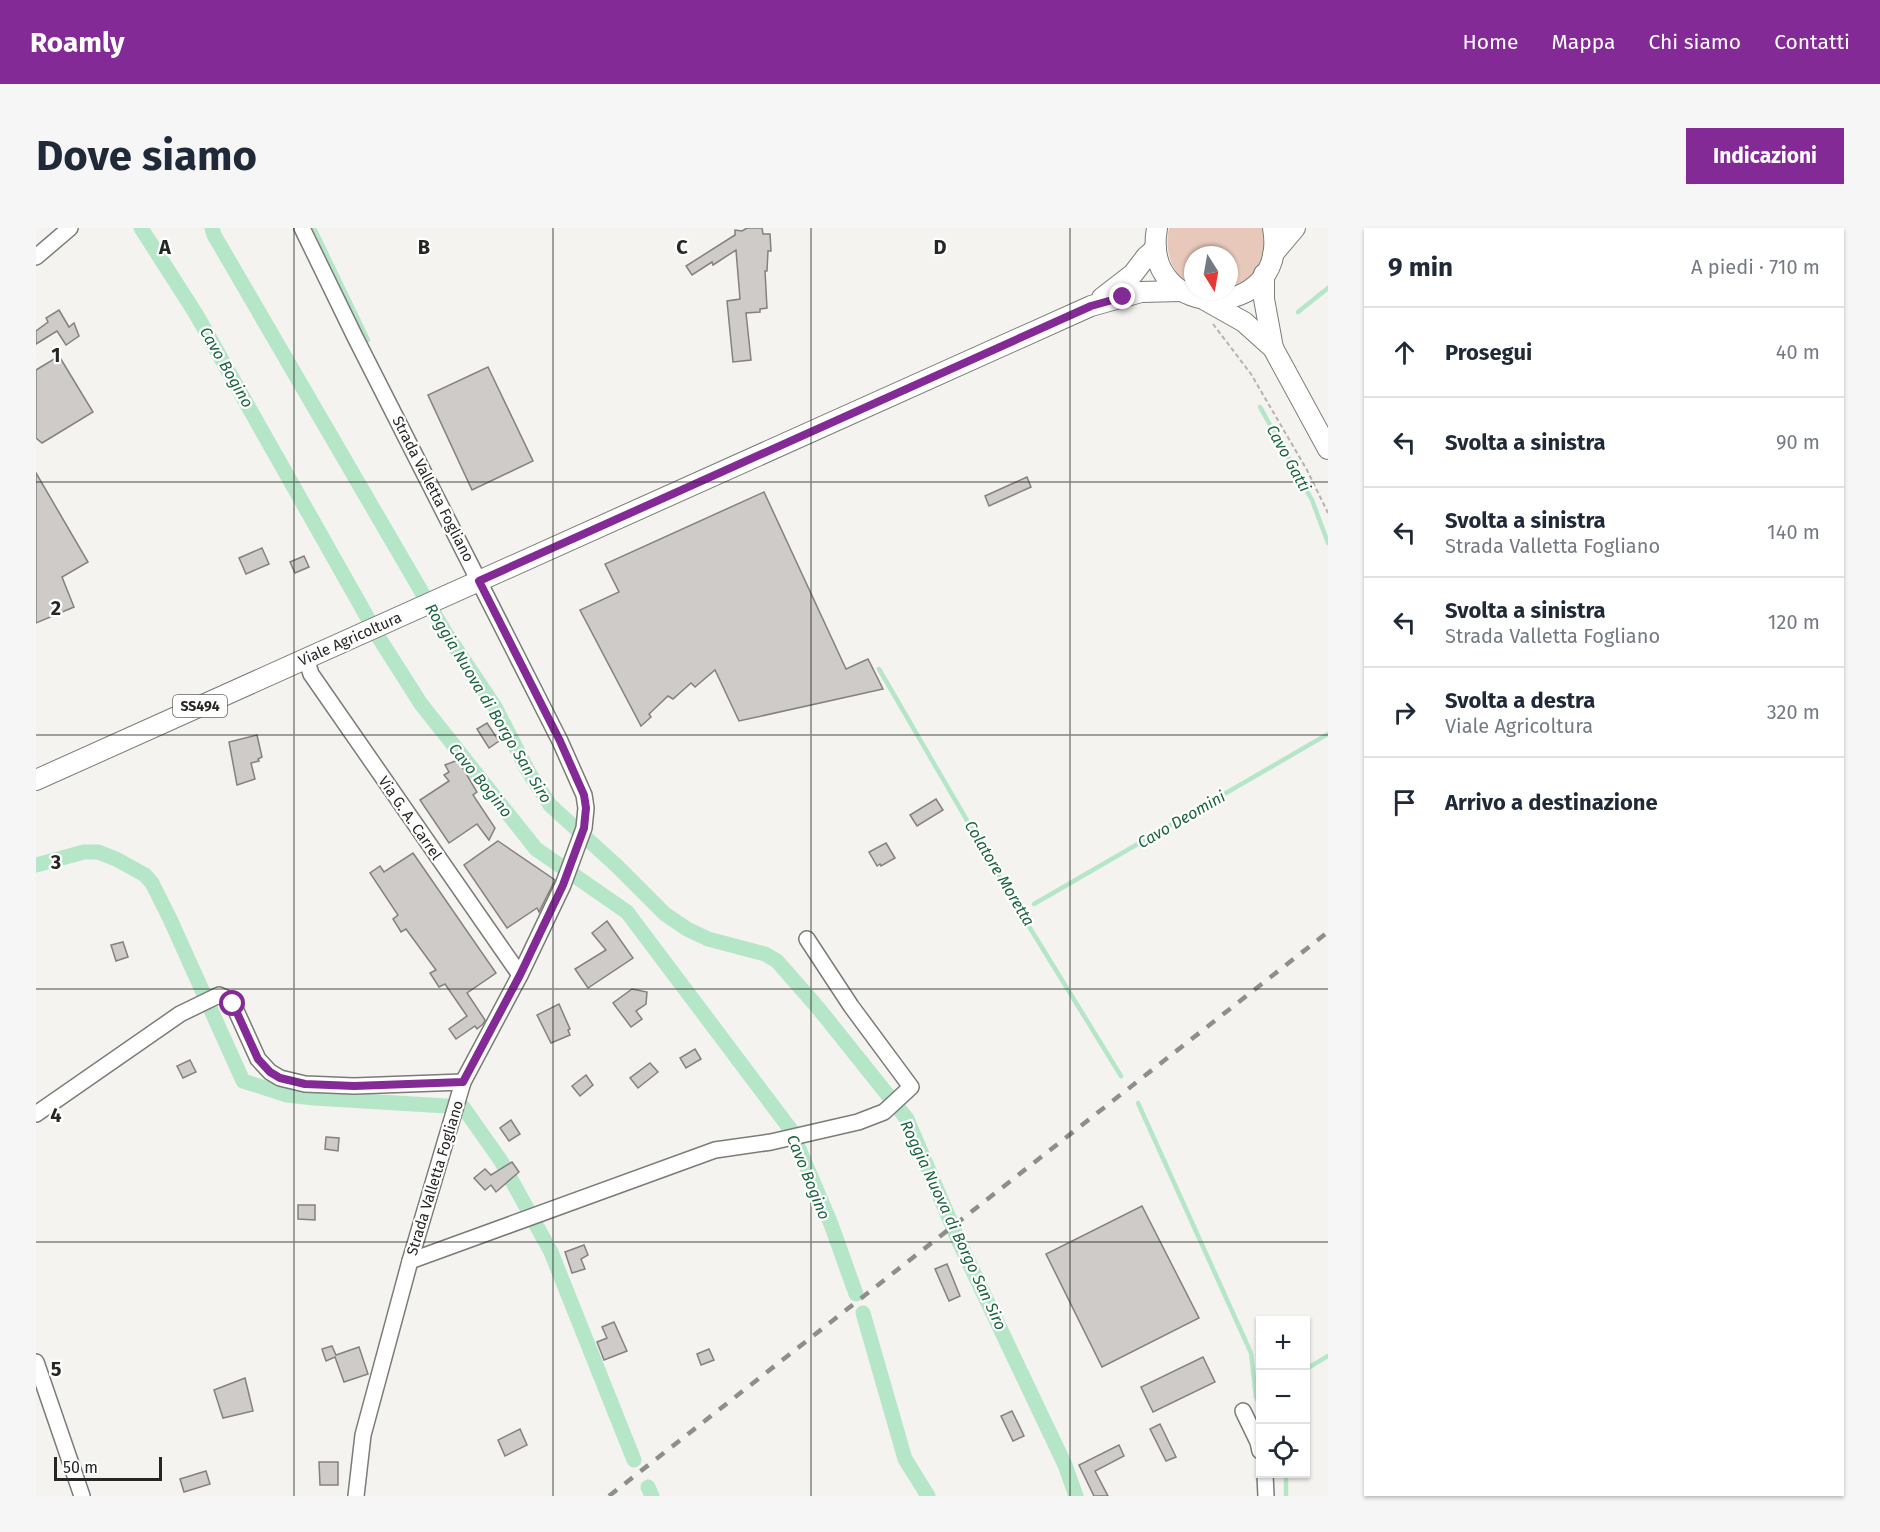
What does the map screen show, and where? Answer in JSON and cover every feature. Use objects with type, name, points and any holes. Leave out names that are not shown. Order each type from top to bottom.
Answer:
[{"type":"main road","name":"Viale Agricoltura","points":[[1157,228],[1156,248],[1159,261],[1165,273],[1182,291]]},
{"type":"main road","name":"Viale Agricoltura","points":[[1273,228],[1273,254]]},
{"type":"main road","name":"Viale Agricoltura","points":[[1238,296],[1248,291],[1264,274],[1273,254],[1295,228]]},
{"type":"main road","name":"Viale Agricoltura","points":[[1091,306],[1133,274],[1146,256],[1156,248]]},
{"type":"main road","points":[[1264,274],[1264,299],[1273,348],[1328,449]]},
{"type":"main road","name":"Viale Agricoltura","points":[[36,780],[1091,306],[1141,292],[1182,291]]},
{"type":"main road","points":[[1205,300],[1244,322],[1273,348]]},
{"type":"street","points":[[36,257],[70,228]]},
{"type":"street","name":"Strada Valletta Fogliano","points":[[302,228],[560,741],[584,795],[586,808],[579,846],[568,872],[520,975],[462,1088],[410,1261],[363,1435],[356,1496]]},
{"type":"street","name":"Via G. A. Carrel","points":[[306,658],[311,674],[520,975]]},
{"type":"street","points":[[410,1261],[715,1150],[794,1137],[858,1122],[884,1112],[911,1087],[851,1006],[807,939]]},
{"type":"street","points":[[36,1114],[180,1014],[219,995],[233,1004],[258,1059],[270,1072],[280,1078],[305,1084],[462,1088]]},
{"type":"street","points":[[36,1362],[82,1496]]},
{"type":"street","points":[[1243,1411],[1256,1438]]},
{"type":"street","points":[[1265,1478],[1266,1496]]},
{"type":"path","points":[[1203,300],[1206,314],[1251,374],[1307,470],[1328,513]]},
{"type":"shaded area","points":[[1169,228],[1263,228],[1265,250],[1254,273],[1238,284],[1238,246],[1184,246],[1184,280],[1174,269],[1171,261]]},
{"type":"building","points":[[747,228],[762,228],[763,234],[770,234],[771,251],[768,251],[767,271],[765,271],[767,308],[760,309],[760,312],[746,313],[751,360],[733,362],[727,301],[740,299],[736,250],[692,275],[686,266],[735,235],[735,230],[742,231]]},
{"type":"building","points":[[59,310],[69,327],[74,323],[79,336],[66,345],[57,331],[36,344],[36,331],[48,322],[46,318]]},
{"type":"building","points":[[59,356],[93,412],[42,443],[36,438],[36,370]]},
{"type":"building","points":[[488,367],[533,461],[472,490],[428,395]]},
{"type":"building","points":[[36,473],[88,562],[62,577],[74,607],[36,623]]},
{"type":"building","points":[[1027,477],[1031,487],[989,506],[985,496]]},
{"type":"building","points":[[764,492],[846,669],[868,659],[883,689],[739,721],[715,670],[695,687],[691,683],[673,699],[668,696],[649,714],[651,717],[641,726],[580,610],[619,592],[605,564]]},
{"type":"building","points":[[262,548],[269,564],[246,574],[239,558]]},
{"type":"building","points":[[304,556],[309,567],[295,573],[290,562]]},
{"type":"building","points":[[487,723],[499,741],[489,748],[477,729]]},
{"type":"building","points":[[257,735],[262,757],[258,759],[259,761],[251,763],[255,779],[237,785],[229,742]]},
{"type":"building","points":[[458,760],[477,792],[473,795],[495,828],[489,840],[477,824],[449,843],[420,800],[449,781],[444,775],[449,772],[445,765]]},
{"type":"building","points":[[936,799],[943,810],[917,826],[910,815]]},
{"type":"building","points":[[498,841],[555,880],[539,912],[537,908],[507,928],[464,865]]},
{"type":"building","points":[[886,843],[895,858],[877,866],[869,852]]},
{"type":"building","points":[[413,853],[496,973],[467,993],[485,1020],[483,1024],[477,1029],[475,1026],[456,1039],[449,1029],[467,1016],[445,984],[439,987],[430,973],[436,970],[406,929],[401,932],[393,919],[398,915],[370,873],[380,866],[384,872]]},
{"type":"building","points":[[607,921],[633,958],[588,988],[575,969],[606,950],[592,933]]},
{"type":"building","points":[[123,942],[128,957],[116,961],[111,945]]},
{"type":"building","points":[[632,989],[647,992],[646,1004],[636,1011],[642,1019],[631,1027],[613,1003]]},
{"type":"building","points":[[559,1004],[570,1029],[568,1030],[570,1035],[551,1043],[537,1015]]},
{"type":"building","points":[[695,1049],[701,1059],[686,1068],[680,1058]]},
{"type":"building","points":[[190,1060],[196,1072],[183,1078],[177,1066]]},
{"type":"building","points":[[650,1063],[658,1072],[638,1088],[630,1078]]},
{"type":"building","points":[[586,1075],[593,1085],[580,1096],[572,1086]]},
{"type":"building","points":[[511,1120],[520,1134],[509,1141],[500,1128]]},
{"type":"building","points":[[326,1137],[339,1138],[338,1151],[325,1149]]},
{"type":"building","points":[[512,1162],[519,1172],[496,1192],[491,1185],[485,1190],[474,1178],[485,1169],[491,1175]]},
{"type":"building","points":[[298,1205],[315,1205],[315,1220],[298,1219]]},
{"type":"building","points":[[1142,1206],[1199,1318],[1102,1367],[1046,1254]]},
{"type":"building","points":[[584,1245],[588,1255],[581,1259],[585,1269],[572,1273],[565,1252]]},
{"type":"building","points":[[947,1264],[960,1296],[949,1301],[935,1269]]},
{"type":"building","points":[[614,1322],[627,1351],[604,1360],[597,1342],[607,1338],[602,1327]]},
{"type":"building","points":[[332,1346],[336,1355],[359,1347],[368,1374],[344,1382],[335,1357],[326,1361],[322,1349]]},
{"type":"building","points":[[709,1349],[714,1360],[701,1365],[697,1354]]},
{"type":"building","points":[[1203,1357],[1215,1382],[1153,1412],[1141,1387]]},
{"type":"building","points":[[245,1378],[253,1411],[223,1418],[214,1390]]},
{"type":"building","points":[[1012,1411],[1024,1436],[1013,1441],[1001,1416]]},
{"type":"building","points":[[1160,1424],[1176,1457],[1166,1461],[1150,1429]]},
{"type":"building","points":[[520,1429],[527,1445],[505,1456],[498,1440]]},
{"type":"building","points":[[1119,1445],[1124,1456],[1095,1471],[1108,1496],[1094,1496],[1079,1465]]},
{"type":"building","points":[[319,1462],[338,1462],[338,1485],[320,1485]]},
{"type":"building","points":[[206,1471],[210,1484],[184,1492],[180,1479]]},
{"type":"waterway","name":"Cavo Bogino","points":[[141,228],[196,314],[379,638],[421,704],[536,849],[627,912],[791,1130],[831,1224],[856,1294]]},
{"type":"waterway","name":"Roggia Nuova di Borgo San Siro","points":[[212,228],[445,632],[495,707],[528,771],[550,805],[665,914],[687,929],[708,939],[765,954],[777,961],[819,1009],[907,1119],[960,1244],[1065,1465],[1076,1496]]},
{"type":"waterway","name":"Cavo Deomini","points":[[314,228],[368,340]]},
{"type":"waterway","name":"Cavo Gatti","points":[[1298,312],[1328,288]]},
{"type":"waterway","name":"Cavo Gatti","points":[[1260,407],[1312,500],[1328,543]]},
{"type":"waterway","name":"Colatore Moretta","points":[[879,669],[1022,915],[1121,1076]]},
{"type":"waterway","name":"Cavo Deomini","points":[[1034,904],[1328,734]]},
{"type":"waterway","points":[[36,865],[84,852],[98,852],[145,875],[152,883],[170,919],[243,1081],[287,1095],[463,1107],[501,1161],[551,1252],[634,1460]]},
{"type":"waterway","name":"Colatore Moretta","points":[[1138,1103],[1251,1353],[1256,1397]]},
{"type":"waterway","name":"Cavo Bogino","points":[[863,1313],[905,1459],[928,1496]]},
{"type":"waterway","name":"Cavo Gatti","points":[[1310,1367],[1328,1356]]},
{"type":"waterway","points":[[1286,1478],[1286,1496]]},
{"type":"waterway","points":[[648,1487],[652,1496]]},
{"type":"railway","points":[[609,1496],[1328,932]]},
{"type":"route","points":[[233,1004],[248,1040],[263,1066],[280,1078],[291,1082],[354,1086],[463,1082],[520,975],[563,885],[579,846],[585,824],[586,808],[584,795],[560,741],[479,581],[1091,306],[1123,297]]}]
